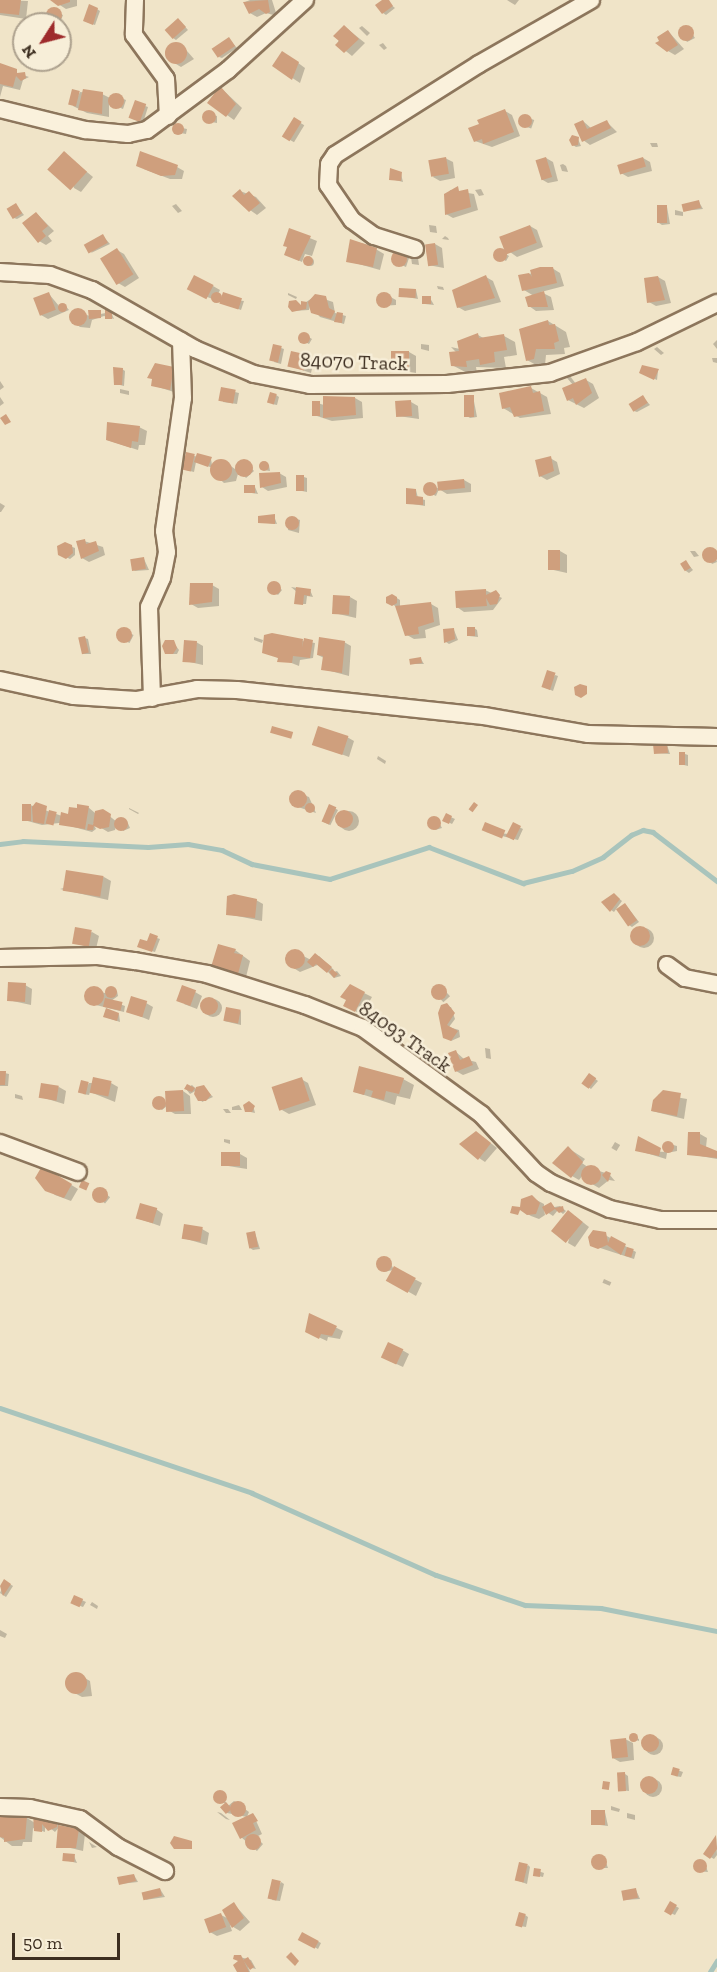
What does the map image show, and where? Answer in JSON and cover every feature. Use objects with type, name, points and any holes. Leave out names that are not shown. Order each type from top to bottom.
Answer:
[{"type":"street","points":[[135,0],[134,34],[166,79],[168,116]]},
{"type":"street","points":[[0,109],[85,130],[128,134],[147,130],[228,70],[305,0]]},
{"type":"street","points":[[415,249],[360,228],[334,197],[327,174],[329,164],[345,147],[591,0]]},
{"type":"street","name":"84070 Track","points":[[0,272],[50,275],[92,290],[181,341],[254,374],[309,385],[447,384],[550,373],[637,342],[717,303]]},
{"type":"street","points":[[152,698],[149,607],[162,578],[167,552],[164,531],[183,398],[181,341]]},
{"type":"street","points":[[0,680],[74,696],[152,698],[197,689],[237,690],[483,716],[588,735],[717,737]]},
{"type":"street","name":"84093 Track","points":[[0,958],[98,956],[135,961],[207,974],[305,1005],[363,1028],[481,1114],[552,1184],[610,1209],[661,1220],[717,1220]]},
{"type":"street","points":[[668,965],[685,978],[717,984]]},
{"type":"street","points":[[0,1143],[78,1172]]},
{"type":"street","points":[[0,1807],[30,1808],[80,1819],[118,1847],[165,1871]]},
{"type":"building","points":[[0,0],[21,0],[19,12],[12,12],[12,14],[0,13]]},
{"type":"building","points":[[50,0],[70,0],[70,2],[58,6]]},
{"type":"building","points":[[268,0],[270,12],[266,14],[259,9],[249,14],[243,2]]},
{"type":"building","points":[[382,0],[389,0],[393,6],[382,14],[375,5]]},
{"type":"building","points":[[89,4],[98,8],[93,25],[83,21]]},
{"type":"building","points":[[54,7],[61,12],[47,12]]},
{"type":"building","points":[[178,18],[186,27],[173,39],[165,30]]},
{"type":"building","points":[[344,25],[359,39],[344,53],[335,45],[339,41],[333,36]]},
{"type":"building","points":[[686,25],[694,33],[686,41],[678,33]]},
{"type":"building","points":[[668,30],[678,45],[667,52],[655,43],[659,41],[657,37]]},
{"type":"building","points":[[229,37],[235,46],[218,58],[212,49]]},
{"type":"building","points":[[176,42],[184,45],[187,53],[184,61],[176,64],[168,61],[165,53],[168,45]]},
{"type":"building","points":[[282,51],[299,62],[292,80],[272,66]]},
{"type":"building","points":[[0,63],[12,67],[12,72],[25,72],[26,78],[21,81],[16,76],[13,87],[0,84]]},
{"type":"building","points":[[220,86],[236,104],[226,117],[207,103]]},
{"type":"building","points":[[72,89],[80,91],[76,106],[68,105]]},
{"type":"building","points":[[83,89],[103,92],[102,114],[78,110]]},
{"type":"building","points":[[113,93],[119,93],[124,101],[122,107],[113,109],[108,104],[108,98]]},
{"type":"building","points":[[135,100],[146,104],[140,122],[129,118]]},
{"type":"building","points":[[505,109],[514,132],[483,144],[482,139],[474,142],[468,128],[479,124],[477,120]]},
{"type":"building","points":[[209,110],[214,112],[216,117],[214,122],[209,124],[204,122],[202,117],[204,112]]},
{"type":"building","points":[[522,114],[528,114],[532,121],[528,128],[522,128],[518,124],[518,118]]},
{"type":"building","points":[[294,117],[302,122],[289,141],[282,137]]},
{"type":"building","points":[[583,120],[587,129],[607,120],[611,128],[582,142],[574,124]]},
{"type":"building","points":[[178,123],[184,129],[178,135],[172,129]]},
{"type":"building","points":[[572,135],[579,137],[578,145],[572,146],[569,140]]},
{"type":"building","points":[[64,151],[87,172],[70,190],[47,170]]},
{"type":"building","points":[[140,151],[178,165],[175,175],[161,176],[136,166]]},
{"type":"building","points":[[446,157],[449,174],[431,177],[428,160]]},
{"type":"building","points":[[546,157],[552,177],[542,180],[535,160]]},
{"type":"building","points":[[643,157],[646,167],[620,174],[617,165]]},
{"type":"building","points":[[390,168],[402,172],[401,181],[389,180]]},
{"type":"building","points":[[458,186],[459,191],[468,189],[471,207],[445,215],[444,194]]},
{"type":"building","points":[[240,189],[244,195],[249,191],[260,203],[249,212],[232,196]]},
{"type":"building","points":[[699,200],[701,208],[683,212],[682,204]]},
{"type":"building","points":[[16,203],[22,213],[13,219],[7,209]]},
{"type":"building","points":[[657,205],[667,205],[667,223],[657,223]]},
{"type":"building","points":[[36,212],[48,226],[42,231],[46,236],[38,243],[22,223]]},
{"type":"building","points":[[530,225],[537,243],[506,255],[499,237]]},
{"type":"building","points":[[289,228],[311,236],[299,261],[284,255],[287,247],[283,246]]},
{"type":"building","points":[[103,234],[108,243],[89,253],[84,245]]},
{"type":"building","points":[[350,239],[377,248],[373,267],[346,262]]},
{"type":"building","points":[[435,243],[438,265],[428,266],[425,244]]},
{"type":"building","points":[[117,248],[133,274],[116,285],[100,259]]},
{"type":"building","points":[[500,248],[505,250],[507,255],[505,260],[500,262],[495,260],[493,255],[495,250]]},
{"type":"building","points":[[399,251],[405,253],[407,259],[405,265],[399,267],[393,265],[391,259],[393,253]]},
{"type":"building","points":[[308,256],[313,261],[308,266],[303,261]]},
{"type":"building","points":[[553,267],[557,283],[522,291],[518,275],[529,273],[532,277],[530,270]]},
{"type":"building","points":[[194,275],[214,285],[206,299],[187,289]]},
{"type":"building","points":[[486,275],[495,298],[457,308],[452,290]]},
{"type":"building","points":[[658,276],[665,300],[647,303],[644,278]]},
{"type":"building","points":[[399,288],[416,289],[416,298],[399,297]]},
{"type":"building","points":[[216,291],[222,297],[216,303],[210,297]]},
{"type":"building","points":[[544,291],[548,307],[528,307],[525,297]]},
{"type":"building","points":[[49,292],[56,310],[40,316],[33,298]]},
{"type":"building","points":[[223,292],[242,298],[238,310],[219,303]]},
{"type":"building","points":[[381,292],[387,292],[392,300],[390,306],[381,308],[376,303],[376,297]]},
{"type":"building","points":[[315,294],[326,296],[329,308],[335,311],[331,319],[311,313],[308,302]]},
{"type":"building","points":[[422,296],[431,296],[431,304],[422,304]]},
{"type":"building","points":[[296,300],[301,305],[301,301],[307,302],[306,309],[292,312],[288,307],[289,301]]},
{"type":"building","points":[[62,303],[66,307],[62,311],[58,307]]},
{"type":"building","points":[[78,308],[84,311],[87,317],[84,323],[78,326],[72,323],[69,317],[72,311]]},
{"type":"building","points":[[88,310],[101,310],[101,318],[89,319]]},
{"type":"building","points":[[105,310],[112,310],[112,319],[105,319]]},
{"type":"building","points":[[337,312],[343,313],[342,323],[334,322]]},
{"type":"building","points":[[548,320],[549,325],[555,324],[559,341],[554,343],[555,349],[536,349],[534,359],[526,361],[519,329]]},
{"type":"building","points":[[306,332],[309,333],[309,343],[302,344],[299,343],[298,336],[299,333]]},
{"type":"building","points":[[478,333],[479,338],[504,334],[507,350],[494,352],[495,362],[480,365],[479,359],[466,361],[467,367],[451,366],[449,352],[459,351],[457,341]]},
{"type":"building","points":[[273,344],[282,346],[278,363],[269,361]]},
{"type":"building","points":[[291,351],[308,355],[304,370],[287,367]]},
{"type":"building","points":[[391,351],[409,351],[409,370],[391,370]]},
{"type":"building","points":[[155,363],[174,367],[170,390],[151,386],[152,379],[147,378]]},
{"type":"building","points":[[642,365],[659,369],[654,380],[639,373]]},
{"type":"building","points":[[113,367],[123,368],[122,385],[114,385]]},
{"type":"building","points":[[586,378],[592,393],[576,405],[573,398],[567,401],[562,388]]},
{"type":"building","points":[[531,386],[533,393],[540,391],[544,411],[514,417],[510,407],[502,409],[499,393]]},
{"type":"building","points":[[221,387],[236,390],[233,404],[218,401]]},
{"type":"building","points":[[270,392],[277,394],[274,405],[267,403]]},
{"type":"building","points":[[464,395],[474,395],[474,417],[464,417]]},
{"type":"building","points":[[643,395],[648,403],[633,412],[629,404]]},
{"type":"building","points":[[323,396],[355,397],[356,415],[323,418]]},
{"type":"building","points":[[411,400],[412,416],[396,417],[395,401]]},
{"type":"building","points":[[312,401],[320,401],[320,416],[312,416]]},
{"type":"building","points":[[6,414],[11,422],[5,425],[0,418]]},
{"type":"building","points":[[107,422],[140,426],[138,442],[132,441],[131,448],[106,440]]},
{"type":"building","points":[[186,452],[195,454],[191,472],[182,470]]},
{"type":"building","points":[[197,453],[212,457],[208,467],[194,462]]},
{"type":"building","points":[[551,456],[554,471],[539,477],[535,460]]},
{"type":"building","points":[[221,459],[229,462],[232,470],[229,478],[221,481],[213,478],[210,470],[213,462]]},
{"type":"building","points":[[244,459],[250,462],[253,468],[250,474],[244,477],[238,474],[235,468],[238,462]]},
{"type":"building","points":[[264,461],[269,466],[264,471],[259,466]]},
{"type":"building","points":[[280,472],[281,483],[260,488],[259,473]]},
{"type":"building","points":[[296,475],[304,475],[304,491],[296,491]]},
{"type":"building","points":[[464,479],[465,488],[438,491],[437,482]]},
{"type":"building","points":[[427,482],[433,482],[437,489],[433,496],[427,496],[423,492],[423,486]]},
{"type":"building","points":[[244,485],[255,485],[255,493],[244,493]]},
{"type":"building","points":[[406,488],[416,489],[416,496],[423,497],[423,505],[406,504]]},
{"type":"building","points":[[275,514],[275,524],[258,523],[258,516]]},
{"type":"building","points":[[292,516],[297,518],[299,523],[297,528],[292,530],[287,528],[285,523],[287,518]]},
{"type":"building","points":[[85,539],[86,544],[96,541],[99,551],[81,559],[76,541]]},
{"type":"building","points":[[65,542],[72,545],[73,553],[66,559],[58,555],[57,546]]},
{"type":"building","points":[[710,547],[716,549],[718,555],[716,561],[710,563],[704,561],[702,555],[704,549]]},
{"type":"building","points":[[548,550],[560,550],[560,570],[548,570]]},
{"type":"building","points":[[144,557],[146,569],[132,571],[130,559]]},
{"type":"building","points":[[686,560],[691,568],[685,571],[680,564]]},
{"type":"building","points":[[274,581],[279,583],[281,588],[279,593],[274,595],[269,593],[267,588],[269,583]]},
{"type":"building","points":[[190,583],[213,583],[212,602],[189,605]]},
{"type":"building","points":[[296,587],[311,589],[310,596],[304,595],[303,605],[294,604]]},
{"type":"building","points":[[486,589],[486,595],[496,590],[500,595],[497,604],[490,605],[486,598],[487,606],[456,608],[455,591]]},
{"type":"building","points":[[392,594],[397,597],[397,603],[392,606],[386,603],[386,597]]},
{"type":"building","points":[[333,595],[350,596],[349,615],[332,614]]},
{"type":"building","points":[[431,602],[434,622],[418,627],[419,634],[405,636],[395,606]]},
{"type":"building","points":[[121,627],[127,627],[132,635],[130,641],[121,643],[116,638],[116,632]]},
{"type":"building","points":[[467,627],[475,627],[475,636],[467,636]]},
{"type":"building","points":[[454,628],[455,639],[444,643],[443,629]]},
{"type":"building","points":[[272,633],[303,639],[302,648],[304,638],[313,640],[310,658],[293,656],[292,663],[277,662],[278,658],[262,653],[264,635]]},
{"type":"building","points":[[85,636],[89,653],[82,654],[78,638]]},
{"type":"building","points":[[319,637],[345,641],[342,673],[321,670],[323,656],[317,655]]},
{"type":"building","points":[[165,640],[174,640],[177,648],[173,654],[165,654],[162,646]]},
{"type":"building","points":[[184,640],[197,641],[195,663],[182,662]]},
{"type":"building","points":[[421,657],[422,663],[410,665],[409,659]]},
{"type":"building","points":[[547,670],[556,673],[550,690],[541,687]]},
{"type":"building","points":[[580,684],[587,686],[587,694],[581,698],[575,695],[574,687]]},
{"type":"building","points":[[272,726],[293,732],[291,739],[270,733]]},
{"type":"building","points":[[318,726],[348,736],[342,755],[312,745]]},
{"type":"building","points":[[653,744],[667,744],[668,753],[654,754]]},
{"type":"building","points":[[679,752],[685,752],[685,765],[679,765]]},
{"type":"building","points":[[298,790],[304,793],[307,799],[304,805],[298,808],[292,805],[289,799],[292,793]]},
{"type":"building","points":[[36,802],[47,806],[44,824],[33,822],[32,807]]},
{"type":"building","points":[[474,802],[478,805],[473,812],[469,809]]},
{"type":"building","points":[[310,803],[314,804],[314,812],[310,813],[306,812],[305,808],[306,804]]},
{"type":"building","points":[[22,804],[31,804],[31,821],[22,821]]},
{"type":"building","points":[[77,804],[89,806],[85,829],[59,825],[61,812],[68,814],[69,807],[77,808]]},
{"type":"building","points":[[329,804],[336,807],[329,825],[322,821]]},
{"type":"building","points":[[103,809],[111,814],[109,827],[100,829],[94,826],[93,830],[87,830],[88,824],[93,825],[95,811]]},
{"type":"building","points":[[49,810],[57,812],[53,826],[46,824]]},
{"type":"building","points":[[340,810],[348,810],[353,815],[351,826],[340,828],[335,823],[335,815]]},
{"type":"building","points":[[446,813],[452,816],[449,824],[442,821]]},
{"type":"building","points":[[434,816],[439,818],[441,823],[439,828],[434,830],[429,828],[427,823],[429,818]]},
{"type":"building","points":[[121,817],[126,819],[128,824],[126,829],[121,831],[116,829],[114,824],[116,819]]},
{"type":"building","points":[[485,822],[505,830],[502,839],[482,830]]},
{"type":"building","points":[[513,822],[521,826],[514,840],[506,836]]},
{"type":"building","points":[[66,870],[104,876],[100,897],[63,891]]},
{"type":"building","points":[[614,893],[620,899],[610,912],[601,902]]},
{"type":"building","points":[[234,894],[257,899],[255,918],[226,915],[227,896]]},
{"type":"building","points":[[625,903],[637,920],[628,927],[616,909]]},
{"type":"building","points":[[640,926],[647,929],[650,936],[647,943],[640,946],[633,943],[630,936],[633,929]]},
{"type":"building","points":[[75,927],[92,930],[89,947],[72,944]]},
{"type":"building","points":[[150,933],[158,936],[152,952],[137,947],[140,939],[147,941]]},
{"type":"building","points":[[218,944],[236,949],[234,953],[243,955],[238,974],[211,967]]},
{"type":"building","points":[[291,949],[299,949],[305,955],[305,963],[299,969],[291,969],[285,963],[285,955]]},
{"type":"building","points":[[315,953],[332,967],[327,973],[316,964],[313,967],[307,962]]},
{"type":"building","points":[[332,969],[338,974],[334,978],[329,972]]},
{"type":"building","points":[[8,982],[26,983],[25,1002],[7,1001]]},
{"type":"building","points":[[350,984],[365,992],[355,1012],[343,1006],[346,1000],[340,997]]},
{"type":"building","points":[[436,984],[442,984],[447,992],[445,998],[436,1000],[431,995],[431,989]]},
{"type":"building","points":[[182,985],[196,990],[190,1006],[176,1001]]},
{"type":"building","points":[[90,986],[98,986],[104,992],[104,1000],[98,1006],[90,1006],[84,1000],[84,992]]},
{"type":"building","points":[[111,986],[117,992],[111,998],[105,992]]},
{"type":"building","points":[[131,996],[147,1001],[142,1017],[126,1012]]},
{"type":"building","points":[[209,997],[215,1000],[218,1006],[215,1012],[209,1015],[203,1012],[200,1006],[203,1000]]},
{"type":"building","points":[[105,998],[123,1002],[121,1011],[103,1007]]},
{"type":"building","points":[[447,1003],[455,1013],[447,1025],[458,1031],[451,1041],[443,1038],[438,1013],[441,1005]]},
{"type":"building","points":[[226,1007],[241,1010],[238,1024],[223,1021]]},
{"type":"building","points":[[106,1008],[119,1013],[117,1021],[103,1017]]},
{"type":"building","points":[[456,1050],[460,1060],[469,1056],[473,1065],[455,1072],[448,1053]]},
{"type":"building","points":[[359,1066],[404,1078],[399,1094],[386,1091],[384,1100],[371,1097],[373,1091],[366,1089],[364,1095],[353,1092]]},
{"type":"building","points":[[0,1071],[6,1071],[5,1085],[0,1085]]},
{"type":"building","points":[[589,1073],[596,1078],[589,1089],[581,1084]]},
{"type":"building","points":[[93,1077],[112,1081],[108,1097],[90,1093]]},
{"type":"building","points":[[302,1077],[310,1101],[279,1111],[272,1087]]},
{"type":"building","points":[[81,1080],[89,1082],[86,1095],[78,1093]]},
{"type":"building","points":[[41,1083],[59,1086],[56,1101],[39,1098]]},
{"type":"building","points":[[187,1084],[195,1088],[192,1092],[184,1089]]},
{"type":"building","points":[[204,1085],[211,1095],[206,1101],[198,1101],[194,1094],[196,1087]]},
{"type":"building","points":[[183,1090],[184,1111],[166,1112],[165,1091]]},
{"type":"building","points":[[663,1090],[681,1093],[677,1116],[651,1111],[653,1100]]},
{"type":"building","points":[[159,1096],[164,1098],[166,1103],[164,1108],[159,1110],[154,1108],[152,1103],[154,1098]]},
{"type":"building","points":[[249,1101],[255,1106],[252,1112],[245,1112],[243,1105]]},
{"type":"building","points":[[476,1131],[491,1143],[478,1160],[459,1144]]},
{"type":"building","points":[[688,1132],[700,1132],[700,1144],[717,1151],[717,1158],[687,1155]]},
{"type":"building","points":[[638,1136],[661,1148],[659,1156],[635,1151]]},
{"type":"building","points":[[670,1141],[673,1142],[673,1152],[666,1153],[663,1152],[662,1145],[663,1142]]},
{"type":"building","points":[[568,1146],[583,1162],[571,1178],[552,1163]]},
{"type":"building","points":[[221,1152],[240,1152],[240,1166],[221,1166]]},
{"type":"building","points":[[591,1165],[598,1168],[601,1175],[598,1182],[591,1185],[584,1182],[581,1175],[584,1168]]},
{"type":"building","points":[[42,1166],[72,1184],[64,1198],[45,1191],[35,1178]]},
{"type":"building","points":[[606,1171],[611,1173],[608,1182],[602,1175]]},
{"type":"building","points":[[82,1180],[89,1183],[86,1190],[79,1187]]},
{"type":"building","points":[[97,1187],[103,1187],[108,1195],[106,1201],[97,1203],[92,1198],[92,1192]]},
{"type":"building","points":[[532,1195],[540,1203],[536,1214],[527,1215],[520,1210],[518,1215],[510,1213],[512,1206],[520,1207],[521,1199]]},
{"type":"building","points":[[551,1202],[555,1208],[563,1206],[564,1211],[559,1213],[555,1209],[546,1215],[542,1207]]},
{"type":"building","points":[[140,1203],[157,1208],[153,1223],[136,1218]]},
{"type":"building","points":[[568,1210],[583,1222],[566,1243],[551,1231]]},
{"type":"building","points":[[184,1224],[203,1227],[200,1242],[182,1239]]},
{"type":"building","points":[[593,1230],[606,1232],[608,1243],[611,1236],[626,1244],[621,1255],[607,1245],[598,1249],[590,1246],[588,1237]]},
{"type":"building","points":[[255,1231],[258,1247],[249,1248],[246,1233]]},
{"type":"building","points":[[627,1247],[634,1249],[631,1258],[625,1256]]},
{"type":"building","points":[[381,1256],[387,1256],[392,1264],[390,1270],[381,1272],[376,1267],[376,1261]]},
{"type":"building","points":[[394,1266],[416,1278],[408,1293],[386,1281]]},
{"type":"building","points":[[309,1313],[337,1326],[332,1336],[321,1334],[319,1339],[305,1332]]},
{"type":"building","points":[[388,1342],[403,1349],[396,1365],[381,1357]]},
{"type":"building","points":[[4,1579],[11,1584],[3,1596],[0,1586]]},
{"type":"building","points":[[74,1595],[83,1599],[79,1607],[70,1603]]},
{"type":"building","points":[[76,1672],[84,1675],[87,1683],[84,1691],[76,1694],[68,1691],[65,1683],[68,1675]]},
{"type":"building","points":[[633,1733],[637,1737],[633,1741],[629,1737]]},
{"type":"building","points":[[650,1734],[656,1737],[659,1743],[656,1749],[650,1752],[644,1749],[641,1743],[644,1737]]},
{"type":"building","points":[[626,1738],[628,1757],[612,1759],[610,1740]]},
{"type":"building","points":[[673,1767],[680,1769],[678,1777],[671,1775]]},
{"type":"building","points":[[617,1772],[625,1772],[626,1791],[618,1791]]},
{"type":"building","points":[[649,1776],[655,1779],[658,1785],[655,1791],[649,1794],[643,1791],[640,1785],[643,1779]]},
{"type":"building","points":[[603,1781],[610,1782],[609,1790],[602,1789]]},
{"type":"building","points":[[220,1790],[225,1792],[227,1797],[225,1802],[220,1804],[215,1802],[213,1797],[215,1792]]},
{"type":"building","points":[[238,1801],[244,1803],[246,1809],[244,1815],[238,1817],[232,1815],[230,1809],[232,1803]]},
{"type":"building","points":[[226,1802],[232,1809],[226,1814],[220,1807]]},
{"type":"building","points":[[591,1810],[605,1810],[605,1825],[591,1825]]},
{"type":"building","points":[[33,1813],[44,1814],[44,1822],[47,1818],[57,1820],[57,1827],[48,1831],[42,1824],[42,1832],[34,1831]]},
{"type":"building","points":[[253,1813],[258,1821],[253,1823],[256,1830],[240,1839],[232,1823]]},
{"type":"building","points":[[0,1814],[27,1816],[25,1839],[4,1842],[4,1838],[0,1837]]},
{"type":"building","points":[[58,1825],[79,1829],[76,1848],[56,1848]]},
{"type":"building","points":[[250,1834],[256,1834],[261,1842],[259,1848],[250,1850],[245,1845],[245,1839]]},
{"type":"building","points":[[716,1835],[717,1849],[710,1859],[703,1854]]},
{"type":"building","points":[[174,1836],[192,1841],[192,1849],[174,1849],[170,1843]]},
{"type":"building","points":[[63,1853],[75,1854],[74,1862],[62,1861]]},
{"type":"building","points":[[596,1854],[602,1854],[607,1862],[605,1868],[596,1870],[591,1865],[591,1859]]},
{"type":"building","points":[[697,1859],[703,1859],[707,1866],[703,1873],[697,1873],[693,1869],[693,1863]]},
{"type":"building","points":[[519,1862],[528,1864],[523,1883],[515,1881]]},
{"type":"building","points":[[534,1868],[541,1869],[540,1877],[533,1876]]},
{"type":"building","points":[[134,1874],[136,1881],[119,1885],[117,1877]]},
{"type":"building","points":[[272,1879],[281,1881],[276,1901],[268,1898]]},
{"type":"building","points":[[160,1888],[162,1896],[143,1900],[142,1893]]},
{"type":"building","points":[[636,1888],[638,1898],[623,1901],[621,1891]]},
{"type":"building","points":[[670,1901],[677,1905],[671,1915],[664,1911]]},
{"type":"building","points":[[234,1902],[244,1918],[232,1928],[222,1910]]},
{"type":"building","points":[[519,1912],[526,1914],[522,1927],[515,1925]]},
{"type":"building","points":[[221,1913],[226,1927],[209,1933],[204,1919]]},
{"type":"building","points":[[302,1932],[319,1941],[315,1949],[298,1940]]},
{"type":"building","points":[[291,1952],[299,1961],[295,1966],[286,1957]]},
{"type":"building","points":[[234,1955],[241,1955],[249,1972],[237,1972],[233,1965],[238,1961],[233,1959]]},
{"type":"building","points":[[248,1957],[254,1967],[250,1970],[243,1960]]},
{"type":"waterway","points":[[0,844],[23,841],[148,847],[188,844],[222,850],[252,864],[330,879],[429,847],[523,883],[572,871],[603,857],[631,835],[643,830],[653,832],[717,881]]},
{"type":"waterway","points":[[0,1408],[252,1493],[436,1575],[525,1605],[601,1608],[717,1631]]},
{"type":"waterway","points":[[710,1972],[717,1961]]}]
